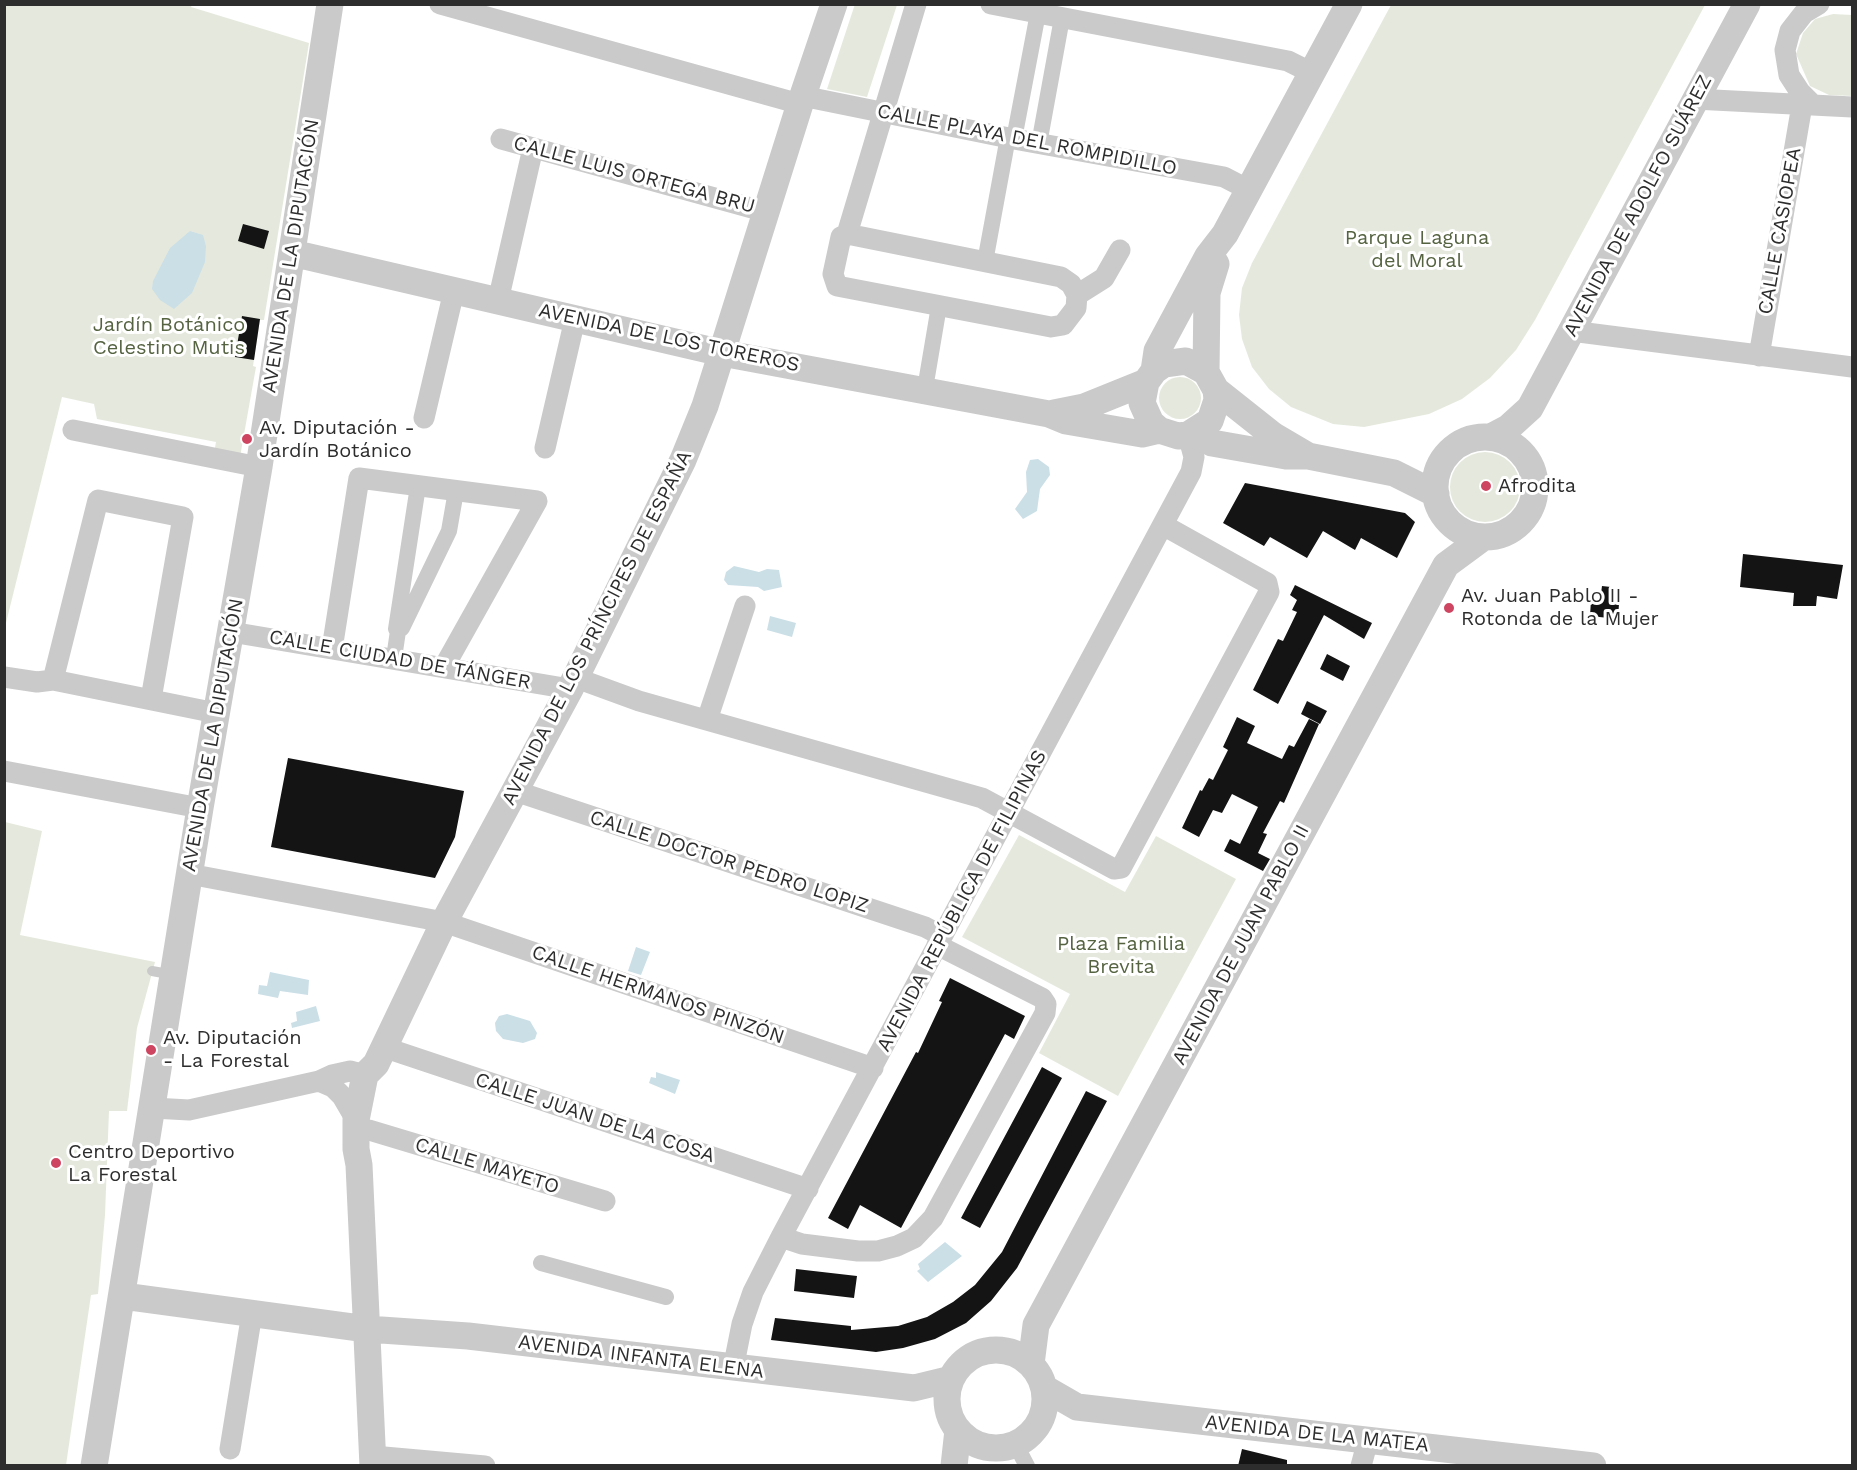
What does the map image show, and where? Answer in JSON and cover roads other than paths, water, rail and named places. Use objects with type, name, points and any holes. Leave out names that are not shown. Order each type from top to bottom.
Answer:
[{"type":"street","name":"AVENIDA DE LA DIPUTACIÓN","points":[[94,1466],[153,1108],[163,973],[189,874],[231,632],[259,467],[330,4]]},
{"type":"street","name":"CALLE PLAYA DEL ROMPIDILLO","points":[[441,4],[801,100],[884,113],[1224,177],[1249,190]]},
{"type":"street","name":"AVENIDA DE LOS PRÍNCIPES DE ESPAÑA","points":[[373,1461],[362,1141],[378,1083],[375,1062],[444,921],[573,684],[684,460],[705,406],[801,100],[834,4]]},
{"type":"street","points":[[847,234],[1061,277],[1071,284],[1077,296],[1076,308],[1071,319],[1063,326],[1051,327],[837,286],[833,274],[842,237],[847,234],[916,4]]},
{"type":"street","points":[[991,4],[1051,13],[1288,61],[1312,73]]},
{"type":"street","points":[[1225,234],[1207,293],[1211,381],[1217,400],[1210,421],[1190,434],[1178,436],[1159,430],[1151,423],[1142,403],[1157,351],[1208,256],[1225,234],[1349,4]]},
{"type":"street","name":"AVENIDA DE ADOLFO SUÁREZ","points":[[1491,437],[1508,428],[1530,408],[1747,4]]},
{"type":"street","points":[[1808,105],[1789,75],[1785,50],[1790,31],[1804,13],[1819,4]]},
{"type":"street","points":[[985,262],[1011,138],[1051,13]]},
{"type":"street","points":[[1039,144],[1051,13]]},
{"type":"street","points":[[1694,99],[1852,107]]},
{"type":"street","name":"CALLE CASIOPEA","points":[[1759,357],[1808,105]]},
{"type":"street","name":"CALLE LUIS ORTEGA BRU","points":[[501,138],[766,212]]},
{"type":"street","points":[[498,301],[533,148]]},
{"type":"street","points":[[1077,296],[1104,278],[1120,250]]},
{"type":"street","name":"AVENIDA DE LOS TOREROS","points":[[292,253],[722,353],[1048,414],[1066,421],[1142,434],[1159,430]]},
{"type":"street","points":[[424,418],[454,291]]},
{"type":"street","points":[[927,377],[939,306]]},
{"type":"street","points":[[545,448],[575,319]]},
{"type":"street","points":[[1571,331],[1852,368]]},
{"type":"street","points":[[1150,376],[1164,364],[1186,361],[1274,436],[1308,456]]},
{"type":"street","name":"AVENIDA DE LOS TOREROS","points":[[1048,414],[1084,407],[1150,376]]},
{"type":"street","name":"AVENIDA DE ADOLFO SUÁREZ","points":[[1524,455],[1530,408]]},
{"type":"street","points":[[73,430],[259,467]]},
{"type":"street","points":[[1190,434],[1212,443],[1286,456],[1308,456],[1394,473],[1436,494]]},
{"type":"street","name":"AVENIDA REPÚBLICA DE FILIPINAS","points":[[733,1369],[742,1324],[753,1292],[781,1237],[1191,472],[1194,458],[1190,434]]},
{"type":"street","points":[[1491,437],[1504,440],[1524,455],[1535,481],[1530,509],[1522,521],[1511,530],[1484,537],[1471,535],[1449,522],[1440,509],[1436,494],[1436,478],[1441,464],[1450,451],[1476,438],[1491,437]]},
{"type":"street","points":[[1394,473],[1418,471],[1441,464]]},
{"type":"street","points":[[332,648],[359,478],[537,501],[444,667]]},
{"type":"street","points":[[398,631],[394,627],[418,486]]},
{"type":"street","points":[[394,658],[398,631],[402,628],[449,531],[456,491]]},
{"type":"street","points":[[53,680],[98,500],[183,517],[151,699]]},
{"type":"street","name":"AVENIDA DE JUAN PABLO II","points":[[1446,565],[1445,541],[1449,522]]},
{"type":"street","name":"CALLE CIUDAD DE TÁNGER","points":[[231,632],[444,667],[573,684],[639,701],[982,798],[1114,869],[1120,868],[1269,592],[1267,583],[1162,525]]},
{"type":"street","name":"AVENIDA DE JUAN PABLO II","points":[[1031,1364],[1036,1325],[1446,565],[1484,537]]},
{"type":"street","points":[[707,720],[745,606]]},
{"type":"street","points":[[4,677],[37,682],[53,680],[216,713]]},
{"type":"street","points":[[4,771],[200,808]]},
{"type":"street","name":"CALLE DOCTOR PEDRO LOPIZ","points":[[515,791],[919,925],[940,940],[1042,998],[1046,1005],[1045,1013],[933,1218],[914,1238],[878,1251],[858,1251],[802,1244],[781,1237]]},
{"type":"street","name":"CALLE HERMANOS PINZÓN","points":[[189,874],[444,921],[873,1068]]},
{"type":"street","name":"CALLE JUAN DE LA COSA","points":[[153,1108],[189,1110],[326,1084],[332,1075],[375,1062],[808,1189]]},
{"type":"street","points":[[326,1084],[362,1141]]},
{"type":"street","name":"CALLE MAYETO","points":[[362,1141],[605,1201]]},
{"type":"street","points":[[541,1263],[666,1296]]},
{"type":"street","name":"AVENIDA INFANTA ELENA","points":[[123,1296],[368,1329],[468,1336],[733,1369],[914,1388],[951,1379]]},
{"type":"street","points":[[230,1449],[252,1313]]},
{"type":"street","name":"AVENIDA DE JUAN PABLO II","points":[[1000,1350],[1036,1325]]},
{"type":"street","points":[[953,1419],[977,1445],[980,1457],[1021,1455],[1041,1418],[1045,1404],[1044,1388],[1031,1364],[1022,1357],[1000,1350],[985,1351],[959,1366],[951,1379],[954,1466]]},
{"type":"street","name":"AVENIDA INFANTA ELENA","points":[[914,1388],[953,1419]]},
{"type":"street","name":"AVENIDA DE LA MATEA","points":[[1044,1388],[1077,1407],[1364,1453],[1593,1466]]},
{"type":"street","name":"AVENIDA DE LA MATEA","points":[[1041,1418],[1077,1407]]},
{"type":"street","points":[[373,1461],[485,1466]]},
{"type":"place","name":"Av. Diputación - Jardín Botánico","points":[[247,439]]},
{"type":"place","name":"Afrodita","points":[[1486,486]]},
{"type":"place","name":"Av. Juan Pablo II - Rotonda de la Mujer","points":[[1449,608]]},
{"type":"place","name":"Av. Diputación - La Forestal","points":[[151,1050]]},
{"type":"place","name":"Centro Deportivo La Forestal","points":[[56,1163]]},
{"type":"park label","name":"Parque Laguna del Moral","points":[[1417,250]]},
{"type":"park label","name":"Jardín Botánico Celestino Mutis","points":[[169,336]]},
{"type":"park label","name":"Plaza Familia Brevita","points":[[1121,956]]}]
